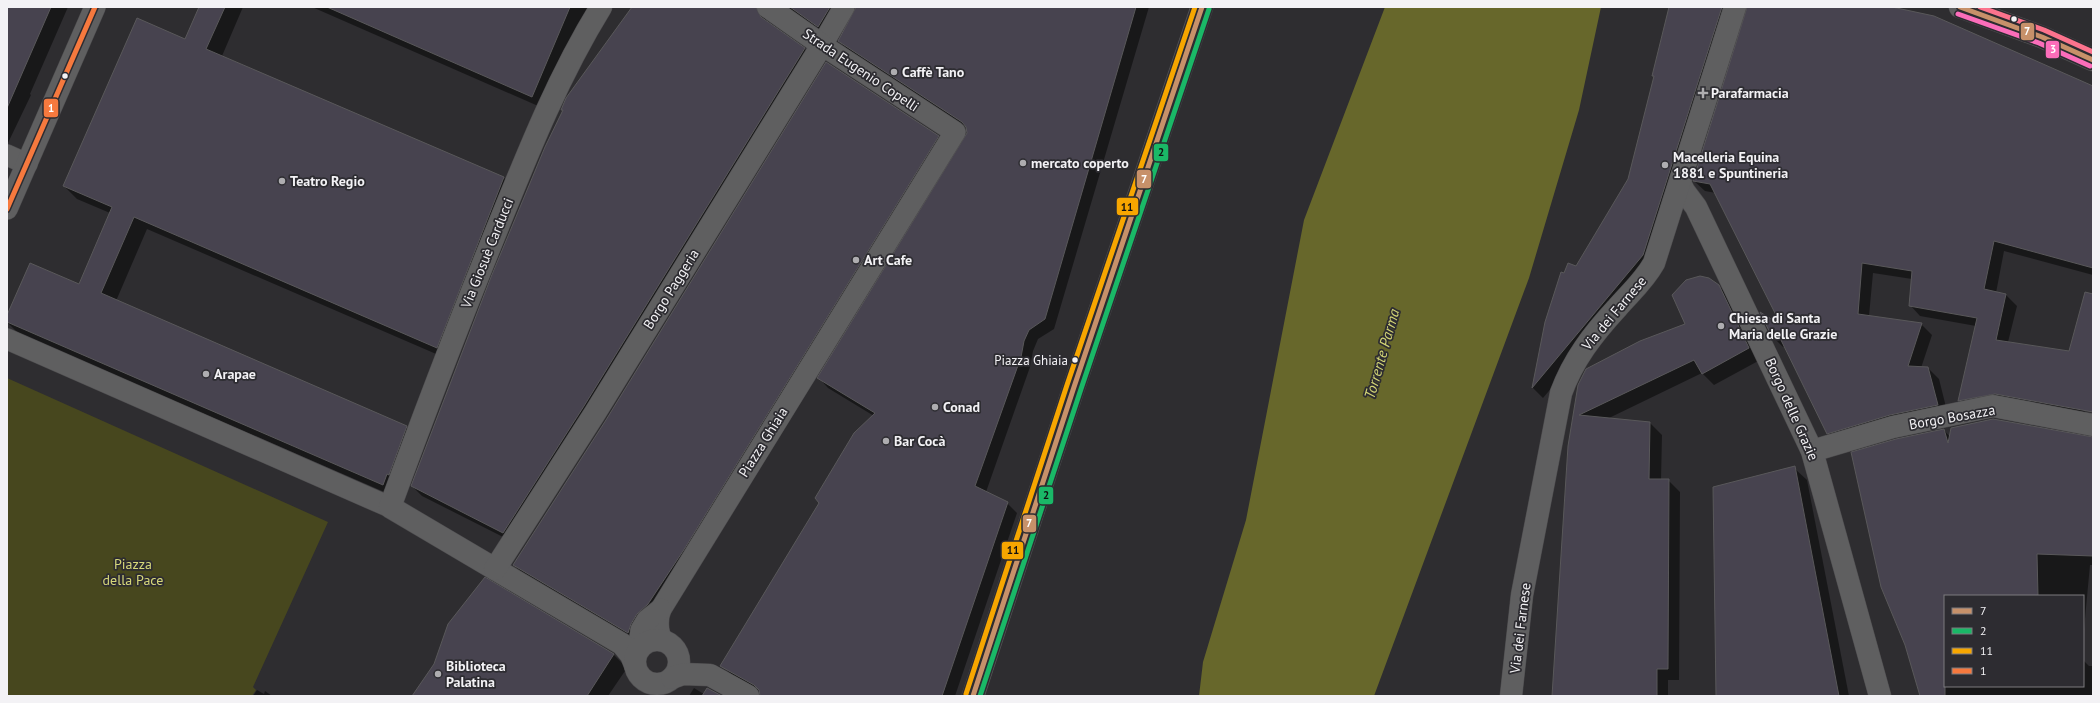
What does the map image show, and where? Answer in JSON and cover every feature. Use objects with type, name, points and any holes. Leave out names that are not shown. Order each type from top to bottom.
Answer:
[{"type":"street","points":[[7,209],[95,7]]},
{"type":"street","name":"Via Giosuè Carducci","points":[[390,507],[432,390],[529,149],[579,43],[601,7]]},
{"type":"street","name":"Strada Eugenio Copelli","points":[[768,7],[822,45],[955,132]]},
{"type":"street","name":"Borgo Paggeria","points":[[495,569],[595,413],[844,7]]},
{"type":"street","points":[[973,696],[1074,388],[1202,7]]},
{"type":"street","name":"Via dei Farnese","points":[[1511,696],[1522,595],[1561,393],[1570,370],[1584,348],[1648,274],[1659,250],[1735,7]]},
{"type":"street","points":[[1960,7],[2042,37],[2093,60]]},
{"type":"street","name":"Piazza Ghiaia","points":[[672,678],[676,672],[678,658],[668,643],[659,634],[658,616],[661,609],[955,132]]},
{"type":"street","points":[[7,155],[27,164]]},
{"type":"street","name":"Borgo delle Grazie","points":[[1680,183],[1696,207],[1812,450],[1880,696]]},
{"type":"street","points":[[7,339],[390,507],[625,647],[631,655],[636,658],[641,677],[653,684],[666,682],[683,674],[712,676]]},
{"type":"street","name":"Borgo Bosazza","points":[[1812,450],[1893,427],[1993,406],[2093,425]]},
{"type":"street","name":"Piazza Ghiaia","points":[[636,658],[641,630],[648,620],[661,609]]},
{"type":"street","points":[[636,658],[649,641],[668,643],[702,666],[712,676],[748,696]]},
{"type":"green space","name":"Piazza della Pace","points":[[7,378],[328,522],[253,687],[256,690],[252,696],[7,696]]},
{"type":"water","name":"Torrente Parma","points":[[1385,7],[1601,7],[1579,110],[1529,278],[1374,696],[1199,696],[1203,662],[1246,520],[1304,220]]},
{"type":"building","points":[[7,7],[51,7],[7,108]]},
{"type":"building","name":"Teatro Regio","points":[[199,7],[225,7],[206,49],[504,177],[437,348],[134,217],[101,293],[407,426],[389,475],[387,474],[383,485],[7,322],[7,315],[30,263],[79,284],[112,207],[63,186],[137,18],[185,39]]},
{"type":"building","points":[[327,7],[570,7],[532,97]]},
{"type":"building","points":[[632,7],[756,7],[761,17],[805,48],[584,406],[503,533],[411,486],[491,277],[545,147],[563,110],[561,110],[566,98]]},
{"type":"building","points":[[790,7],[830,7],[818,27]]},
{"type":"building","points":[[856,7],[1136,7],[1045,319],[1029,330],[1024,341],[1021,357],[975,486],[1008,502],[942,696],[760,696],[759,690],[754,685],[720,666],[819,503],[815,498],[854,433],[875,413],[817,378],[967,133],[966,127],[962,122],[838,41]]},
{"type":"building","points":[[1669,7],[1722,7],[1643,255],[1532,388],[1545,322],[1561,272],[1564,273],[1568,263],[1576,266],[1628,179],[1654,76],[1652,76]]},
{"type":"building","points":[[1747,7],[1892,7],[1934,16],[2093,86],[2093,268],[1994,241],[1984,289],[2006,294],[1996,340],[2069,351],[2085,292],[2093,294],[2093,412],[1995,394],[1958,401],[1977,318],[1909,306],[1912,271],[1862,263],[1858,314],[1922,323],[1908,366],[1928,367],[1938,405],[1890,415],[1827,434],[1778,334],[1772,337],[1760,312],[1781,325],[1710,184],[1693,181]]},
{"type":"building","points":[[826,62],[939,136],[685,548],[648,604],[637,614],[628,633],[513,565],[606,420]]},
{"type":"building","points":[[1700,276],[1709,278],[1719,285],[1749,348],[1702,374],[1694,360],[1579,415],[1650,422],[1649,479],[1669,479],[1668,669],[1657,669],[1657,696],[1552,696],[1568,446],[1578,385],[1586,369],[1640,341],[1685,324],[1672,295],[1686,280]]},
{"type":"building","points":[[1993,419],[2093,437],[2093,556],[2037,554],[2038,595],[1944,595],[1945,696],[1920,696],[1905,645],[1881,587],[1851,452],[1896,439],[1944,429],[1948,443],[1951,428]]},
{"type":"building","points":[[1795,466],[1839,696],[1716,696],[1713,487]]},
{"type":"building","points":[[485,577],[614,654],[587,696],[412,696],[434,664],[448,624]]},
{"type":"building","points":[[707,688],[722,696],[702,696]]},
{"type":"transit line","name":"1","points":[[7,209],[95,7]]},
{"type":"transit line","name":"11","points":[[966,694],[1067,385],[1195,7]]},
{"type":"transit line","name":"7","points":[[973,696],[1074,387],[1202,7]]},
{"type":"transit line","name":"7","points":[[1960,7],[2042,37],[2093,60]]},
{"type":"transit line","points":[[1980,7],[2044,30],[2093,52]]},
{"type":"transit line","name":"2","points":[[980,696],[1081,389],[1209,9]]},
{"type":"transit line","name":"3","points":[[1958,14],[2039,43],[2090,66]]},
{"type":"place","name":"Caffè Tano","points":[[894,72]]},
{"type":"place","name":"Parafarmacia","points":[[1703,93]]},
{"type":"place","name":"mercato coperto","points":[[1023,163]]},
{"type":"place","name":"Macelleria Equina 1881 e Spuntineria","points":[[1665,165]]},
{"type":"place","name":"Teatro Regio","points":[[282,181]]},
{"type":"place","name":"Art Cafe","points":[[856,260]]},
{"type":"place","name":"Chiesa di Santa Maria delle Grazie","points":[[1721,326]]},
{"type":"place","name":"Piazza Ghiaia","points":[[1075,360]]},
{"type":"place","name":"Arapae","points":[[206,374]]},
{"type":"place","name":"Conad","points":[[935,407]]},
{"type":"place","name":"Bar Cocà","points":[[886,441]]},
{"type":"place","name":"Biblioteca Palatina","points":[[438,674]]}]
